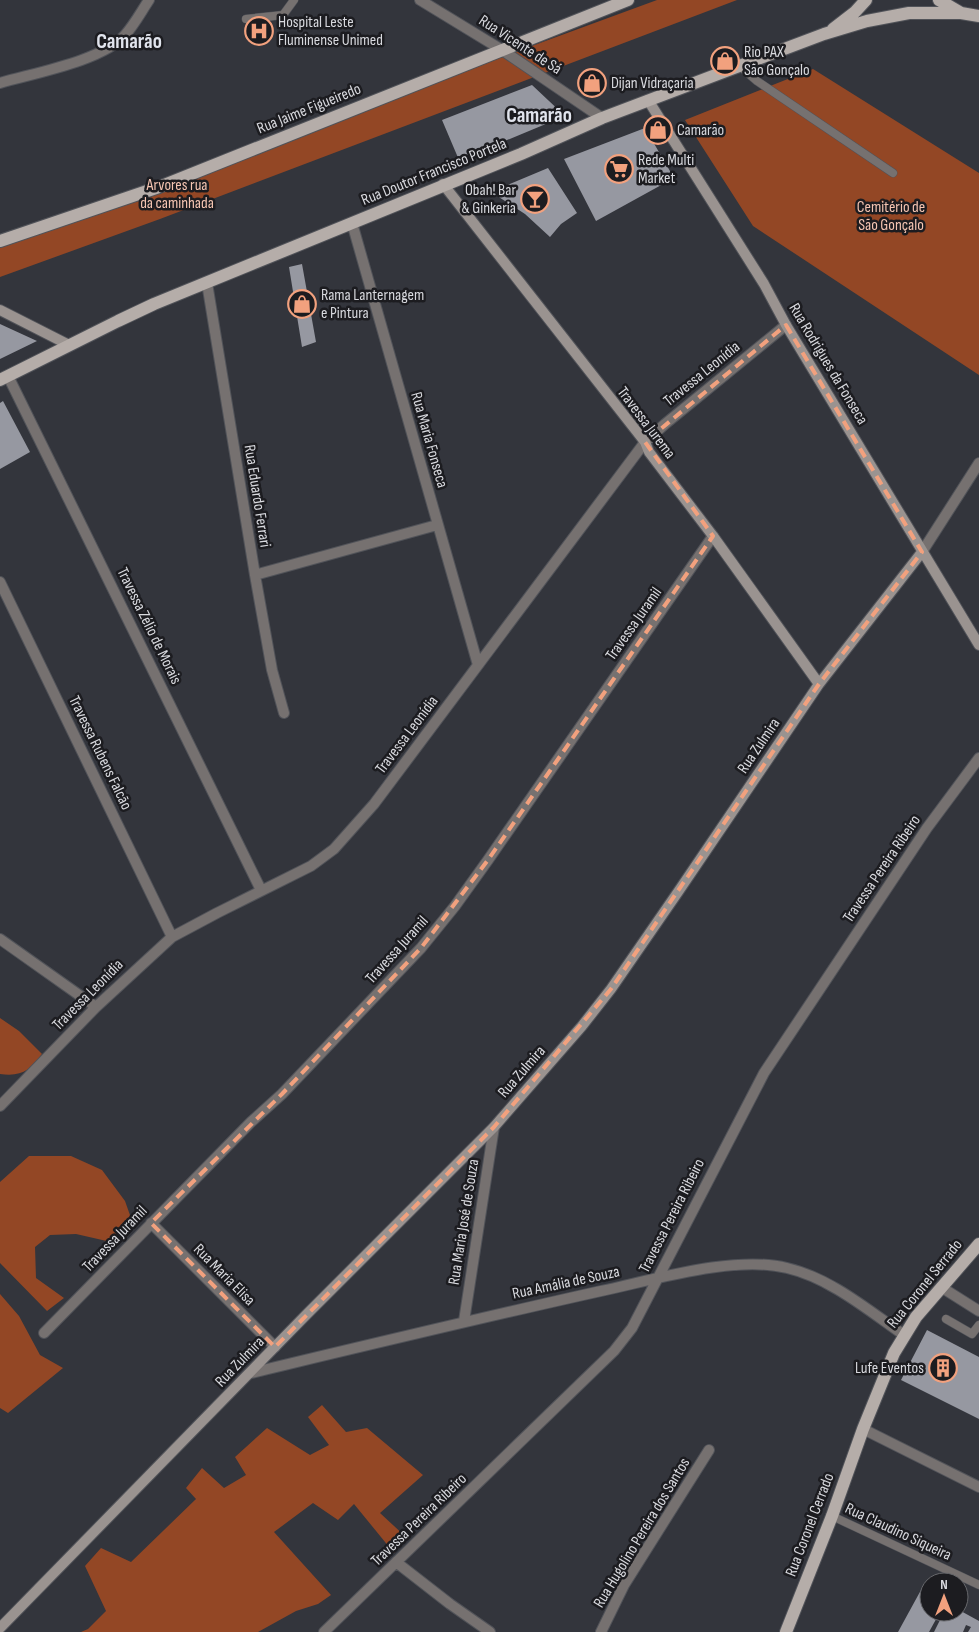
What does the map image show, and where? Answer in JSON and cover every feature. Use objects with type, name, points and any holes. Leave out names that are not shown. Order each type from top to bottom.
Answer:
[{"type":"main road","name":"Rua Jaime Figueiredo","points":[[0,241],[159,187],[628,0]]},
{"type":"main road","points":[[824,34],[855,12],[866,0]]},
{"type":"main road","points":[[939,0],[961,13]]},
{"type":"main road","name":"Rua Doutor Francisco Portela","points":[[4,378],[118,320],[352,224],[443,184],[521,154],[602,118],[824,34],[909,13],[961,13],[979,16]]},
{"type":"main road","name":"Rua Rodrigues da Fonseca","points":[[648,100],[764,284],[786,325],[979,645]]},
{"type":"main road","name":"Travessa Jurema","points":[[443,184],[645,442],[650,452],[819,684]]},
{"type":"main road","points":[[0,310],[69,345]]},
{"type":"main road","name":"Rua Zulmira","points":[[0,1628],[494,1127],[582,1026],[611,989],[819,684],[922,552]]},
{"type":"main road","name":"Rua Coronel Serrado","points":[[863,1429],[886,1372],[904,1335],[941,1287],[979,1244]]},
{"type":"main road","name":"Rua Coronel Cerrado","points":[[786,1632],[832,1516],[863,1429]]},
{"type":"street","points":[[0,83],[90,57],[108,49],[124,36],[149,0]]},
{"type":"street","name":"Rua Vicente de Sá","points":[[420,0],[502,50],[602,118]]},
{"type":"street","name":"Rua Maria Fonseca","points":[[352,224],[478,665]]},
{"type":"street","name":"Rua Eduardo Ferrari","points":[[207,283],[272,670],[284,714]]},
{"type":"street","name":"Travessa Leonídia","points":[[0,1106],[96,1006],[172,937],[311,866],[334,849],[374,804],[645,442],[786,325]]},
{"type":"street","name":"Travessa Zélio de Morais","points":[[4,378],[261,890]]},
{"type":"street","name":"Rua Zulmira","points":[[922,552],[979,463]]},
{"type":"street","points":[[255,574],[437,525]]},
{"type":"street","name":"Travessa Juramil","points":[[44,1334],[250,1122],[282,1094],[421,948],[455,906],[488,860],[713,536]]},
{"type":"street","name":"Travessa Rubens Falcão","points":[[0,582],[172,937]]},
{"type":"street","name":"Travessa Pereira Ribeiro","points":[[324,1632],[614,1351],[632,1328],[764,1073],[921,836],[979,758]]},
{"type":"street","points":[[0,939],[96,1006]]},
{"type":"street","name":"Rua Maria José de Souza","points":[[464,1321],[494,1127]]},
{"type":"street","name":"Rua Maria Elisa","points":[[151,1223],[275,1348]]},
{"type":"street","name":"Rua Amália de Souza","points":[[251,1373],[464,1321],[719,1266],[757,1264],[787,1268],[821,1280],[904,1335]]},
{"type":"street","points":[[941,1287],[979,1311]]},
{"type":"street","points":[[863,1429],[979,1487]]},
{"type":"street","name":"Rua Hugolino Pereira dos Santos","points":[[601,1632],[624,1585],[709,1450]]},
{"type":"street","points":[[396,1562],[490,1632]]},
{"type":"lane","points":[[246,19],[282,15],[294,0]]},
{"type":"lane","points":[[740,67],[757,81],[893,173]]},
{"type":"lane","points":[[946,1318],[972,1334],[979,1326]]},
{"type":"lane","name":"Rua Claudino Siqueira","points":[[832,1516],[979,1585]]},
{"type":"highlighted area","points":[[786,325],[922,552],[819,684],[611,989],[494,1127],[275,1347],[151,1223],[282,1094],[421,948],[488,860],[713,536],[645,442]]},
{"type":"green space","name":"Arvores rua da caminhada","points":[[657,0],[737,0],[160,219],[0,277],[0,241]]},
{"type":"green space","name":"Cemitério de São Gonçalo","points":[[813,69],[979,173],[979,375],[753,226],[685,120]]},
{"type":"green space","points":[[0,1018],[19,1031],[42,1054],[25,1071],[8,1075],[0,1074]]},
{"type":"green space","points":[[29,1156],[71,1156],[102,1170],[125,1201],[131,1218],[129,1228],[111,1242],[76,1234],[50,1235],[35,1247],[36,1278],[64,1298],[47,1311],[0,1263],[0,1182]]},
{"type":"green space","points":[[0,1294],[19,1316],[40,1355],[63,1368],[8,1413],[0,1408]]},
{"type":"green space","points":[[322,1405],[346,1432],[367,1428],[423,1475],[380,1513],[407,1538],[394,1553],[354,1504],[338,1520],[313,1503],[274,1532],[331,1595],[318,1604],[296,1611],[258,1632],[81,1632],[88,1629],[106,1611],[85,1566],[101,1548],[131,1562],[196,1499],[186,1488],[202,1468],[224,1488],[246,1475],[235,1457],[267,1428],[310,1455],[329,1445],[308,1417]]},
{"type":"building","points":[[532,85],[565,116],[459,160],[442,120]]},
{"type":"building","name":"Rede Multi Market","points":[[645,128],[674,178],[596,221],[564,159]]},
{"type":"building","name":"Obah! Bar & Ginkeria","points":[[548,168],[577,213],[561,224],[550,237],[525,214],[491,192]]},
{"type":"building","name":"Rama Lanternagem e Pintura","points":[[302,264],[316,342],[302,347],[289,267]]},
{"type":"building","points":[[0,324],[37,341],[0,359]]},
{"type":"building","points":[[3,401],[30,452],[0,469],[0,403]]},
{"type":"building","name":"Lufe Eventos","points":[[927,1330],[979,1357],[979,1419],[901,1380]]},
{"type":"building","points":[[919,1594],[919,1622],[934,1622],[929,1632],[898,1632]]},
{"type":"building","points":[[969,1616],[979,1621],[979,1632],[968,1632],[971,1627],[966,1625],[963,1632],[934,1632],[939,1622],[969,1622]]},
{"type":"place","name":"Hospital Leste Fluminense Unimed","points":[[259,31]]},
{"type":"place","name":"Rio PAX São Gonçalo","points":[[725,61]]},
{"type":"place","name":"Dijan Vidraçaria","points":[[592,83]]},
{"type":"place","name":"Camarão","points":[[658,130]]},
{"type":"place","name":"Rede Multi Market","points":[[619,169]]},
{"type":"place","name":"Obah! Bar & Ginkeria","points":[[535,199]]},
{"type":"place","name":"Rama Lanternagem e Pintura","points":[[302,304]]},
{"type":"place","name":"Lufe Eventos","points":[[943,1368]]},
{"type":"district","name":"Camarão","points":[[129,41]]},
{"type":"district","name":"Camarão","points":[[539,115]]}]
